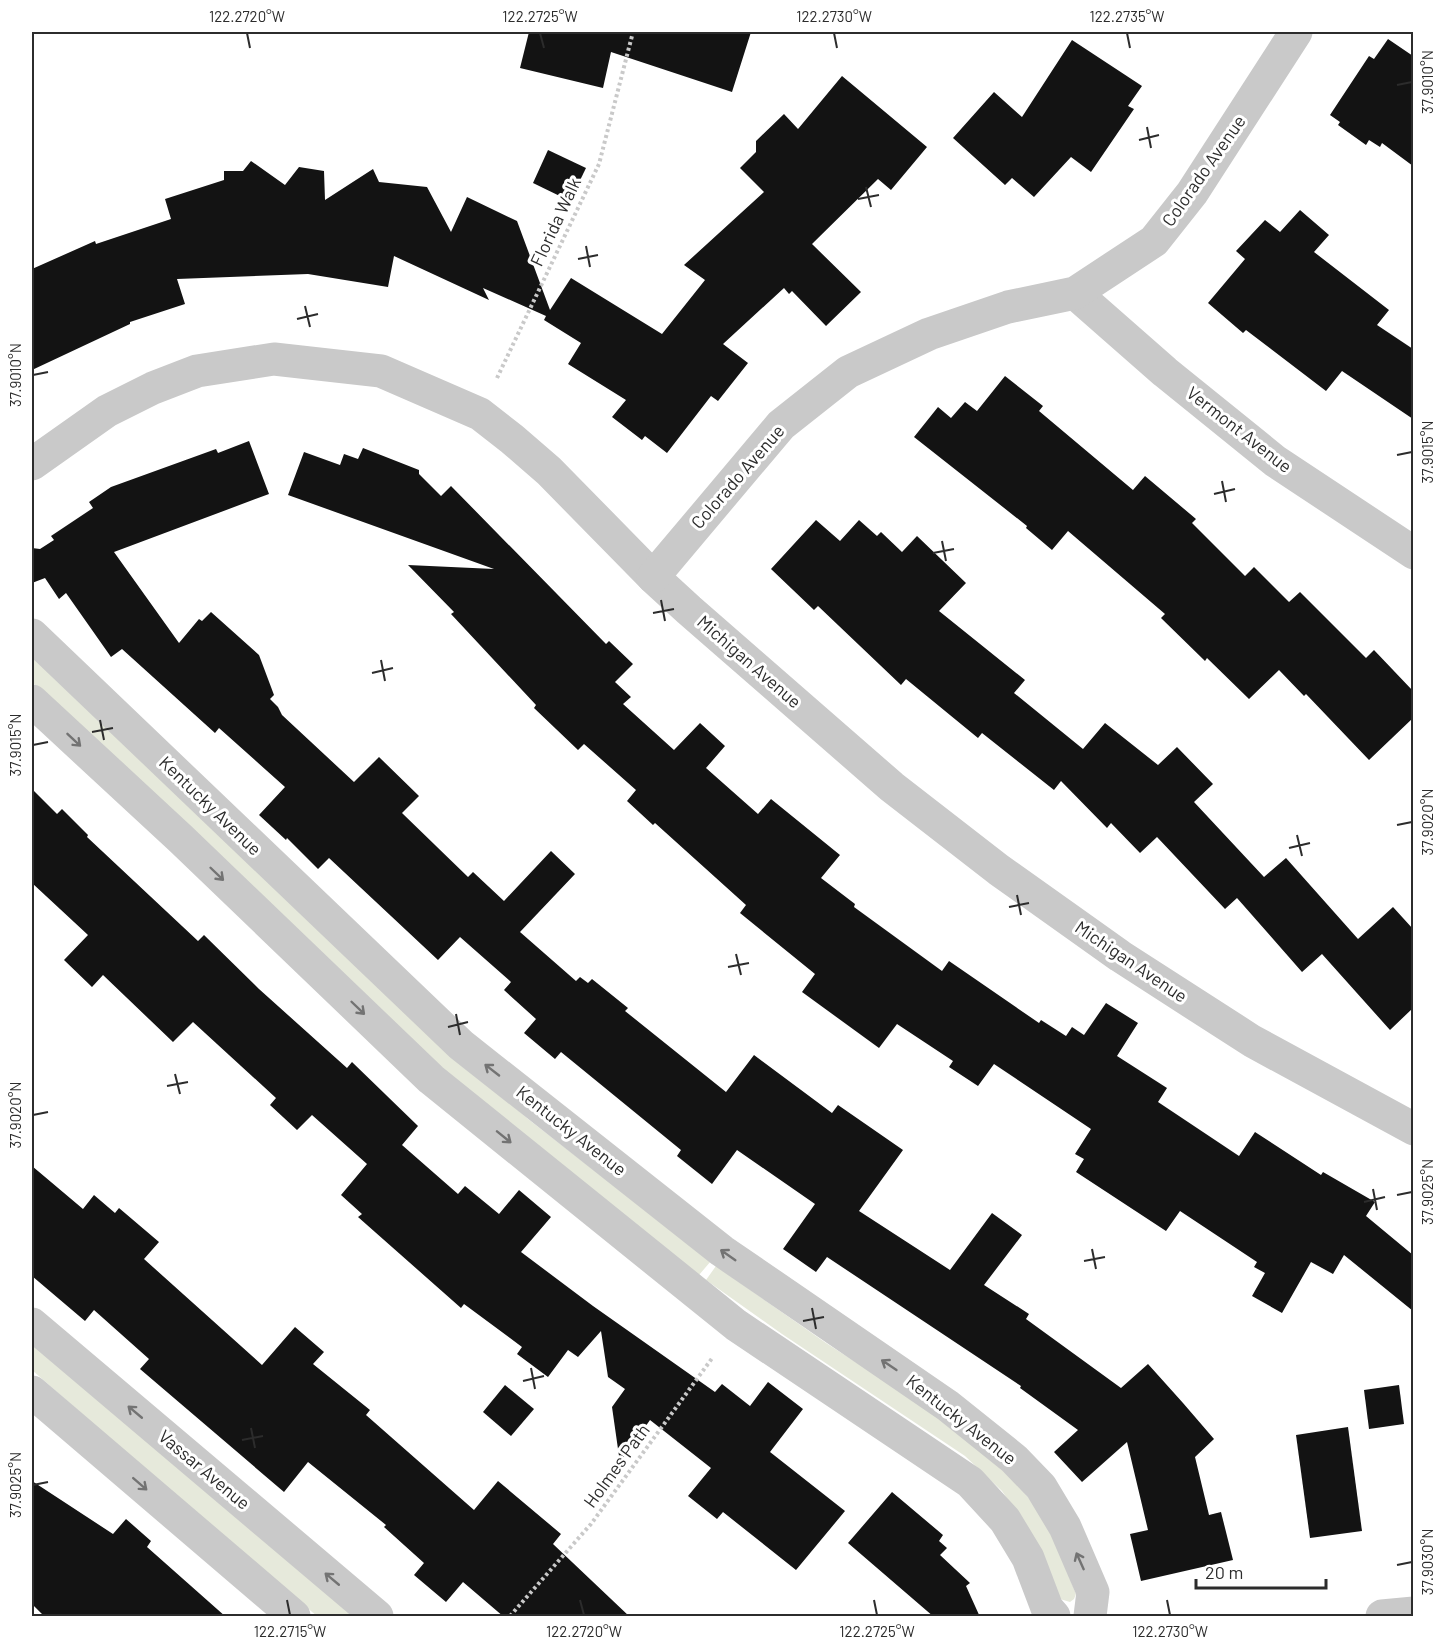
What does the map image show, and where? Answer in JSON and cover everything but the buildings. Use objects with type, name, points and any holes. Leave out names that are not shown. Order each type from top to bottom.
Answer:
[{"type":"street","name":"Colorado Avenue","points":[[652,577],[781,425],[848,372],[940,330],[1008,307],[1075,293],[1154,242],[1192,193],[1296,32]]},
{"type":"street","name":"Vermont Avenue","points":[[1075,293],[1165,372],[1275,461],[1413,553]]},
{"type":"street","name":"Michigan Avenue","points":[[32,464],[107,411],[153,388],[197,371],[274,359],[381,371],[480,414],[549,471],[652,577],[892,787],[999,870],[1120,956],[1252,1041],[1413,1129]]},
{"type":"street","name":"Kentucky Avenue","points":[[32,635],[460,1045],[722,1251],[948,1406],[1014,1459],[1041,1487],[1065,1527],[1093,1592],[1090,1617]]},
{"type":"street","points":[[32,700],[181,839],[431,1079],[736,1325],[970,1482],[1005,1520],[1028,1558],[1047,1608],[1054,1617]]},
{"type":"street","name":"Vassar Avenue","points":[[32,1324],[376,1617]]},
{"type":"street","points":[[32,1392],[294,1617]]},
{"type":"street","points":[[1382,1617],[1413,1613]]},
{"type":"path","name":"Florida Walk","points":[[480,414],[599,164],[633,32]]},
{"type":"path","name":"Holmes Path","points":[[510,1617],[591,1524],[736,1325]]},
{"type":"shaded area","points":[[32,656],[453,1054],[528,1119],[711,1261],[699,1275],[452,1080],[32,682]]},
{"type":"shaded area","points":[[716,1266],[826,1343],[922,1405],[997,1460],[1046,1519],[1076,1594],[1074,1599],[1070,1602],[1060,1599],[1031,1533],[1002,1491],[965,1456],[782,1334],[706,1280]]},
{"type":"shaded area","points":[[32,1341],[356,1616],[317,1616],[239,1552],[32,1370]]}]
